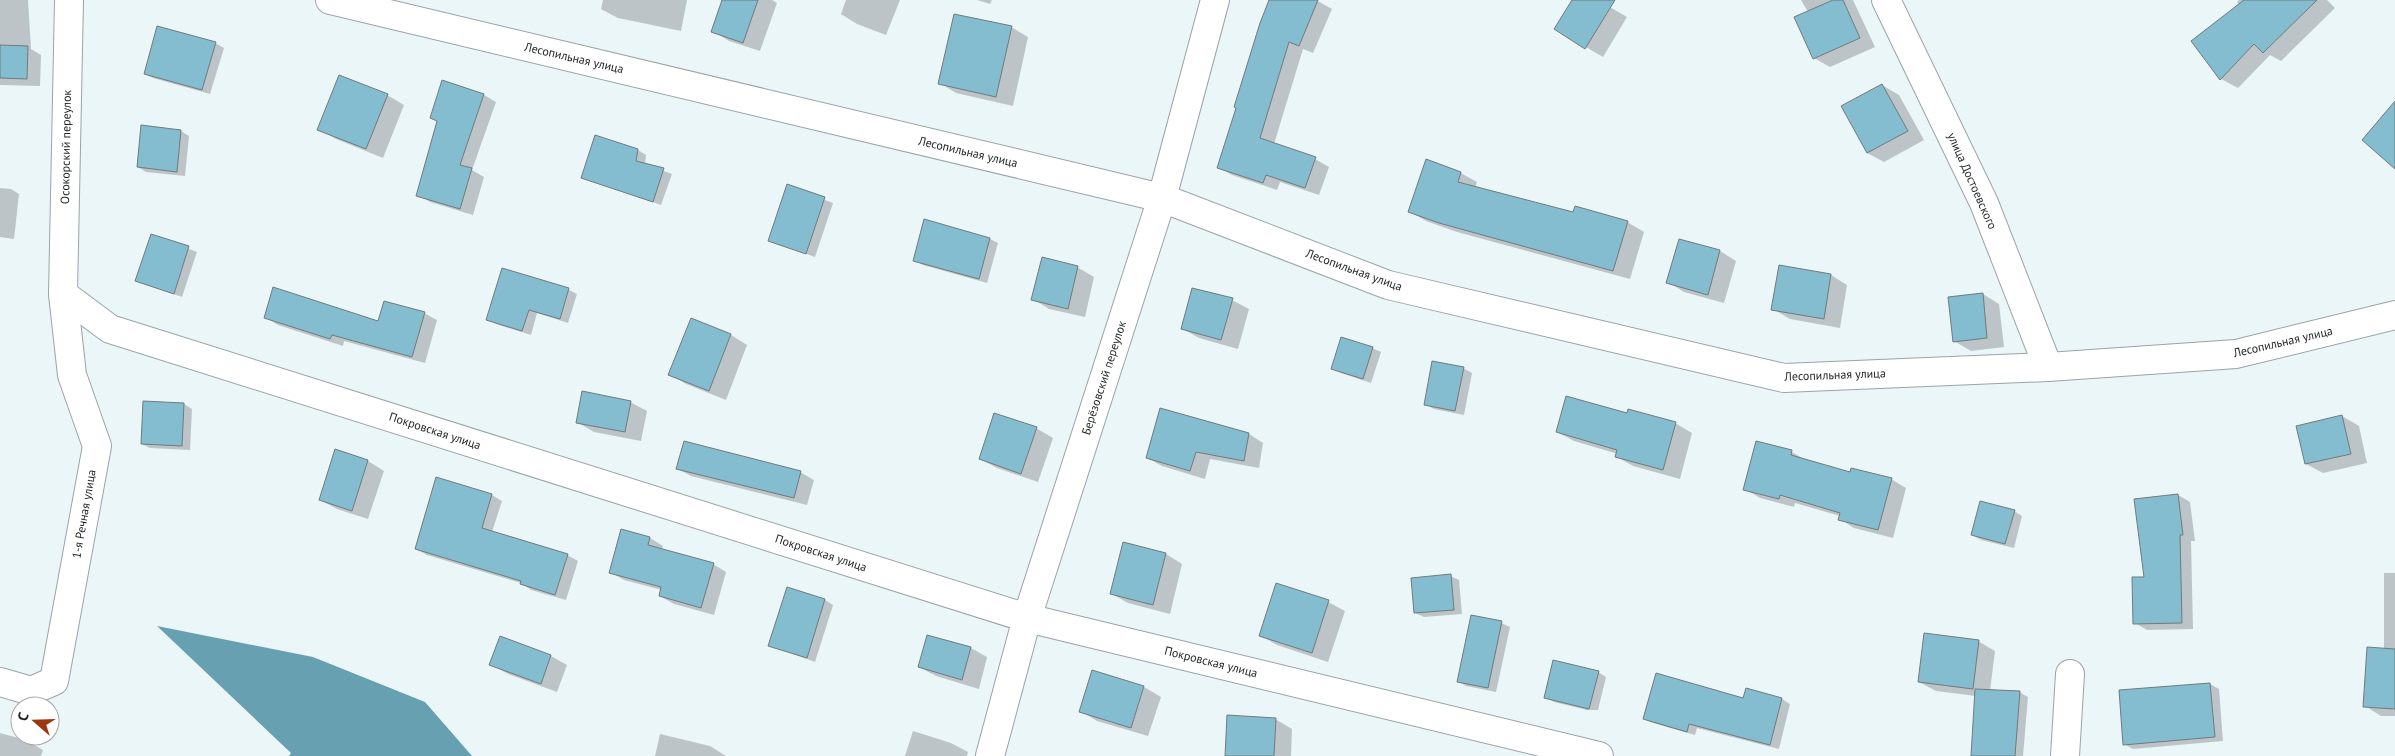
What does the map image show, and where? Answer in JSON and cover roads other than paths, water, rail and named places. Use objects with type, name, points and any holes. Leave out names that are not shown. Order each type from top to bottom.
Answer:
[{"type":"street","name":"Осокорский переулок","points":[[63,294],[69,0]]},
{"type":"street","name":"Лесопильная улица","points":[[330,0],[1162,198],[1388,284],[1784,378],[2048,367],[2236,354],[2395,315]]},
{"type":"street","name":"Берёзовский переулок","points":[[990,756],[1027,618],[1162,198],[1215,0]]},
{"type":"street","name":"улица Достоевского","points":[[1886,0],[1984,203],[2048,367]]},
{"type":"street","name":"Покровская улица","points":[[63,294],[110,329],[1027,618],[1599,756]]},
{"type":"street","name":"1-я Речная улица","points":[[0,682],[30,691],[54,681],[97,446],[72,375],[63,294]]},
{"type":"street","points":[[2065,756],[2070,674]]},
{"type":"water","points":[[157,626],[313,657],[425,702],[472,756],[289,756],[291,753]]}]
